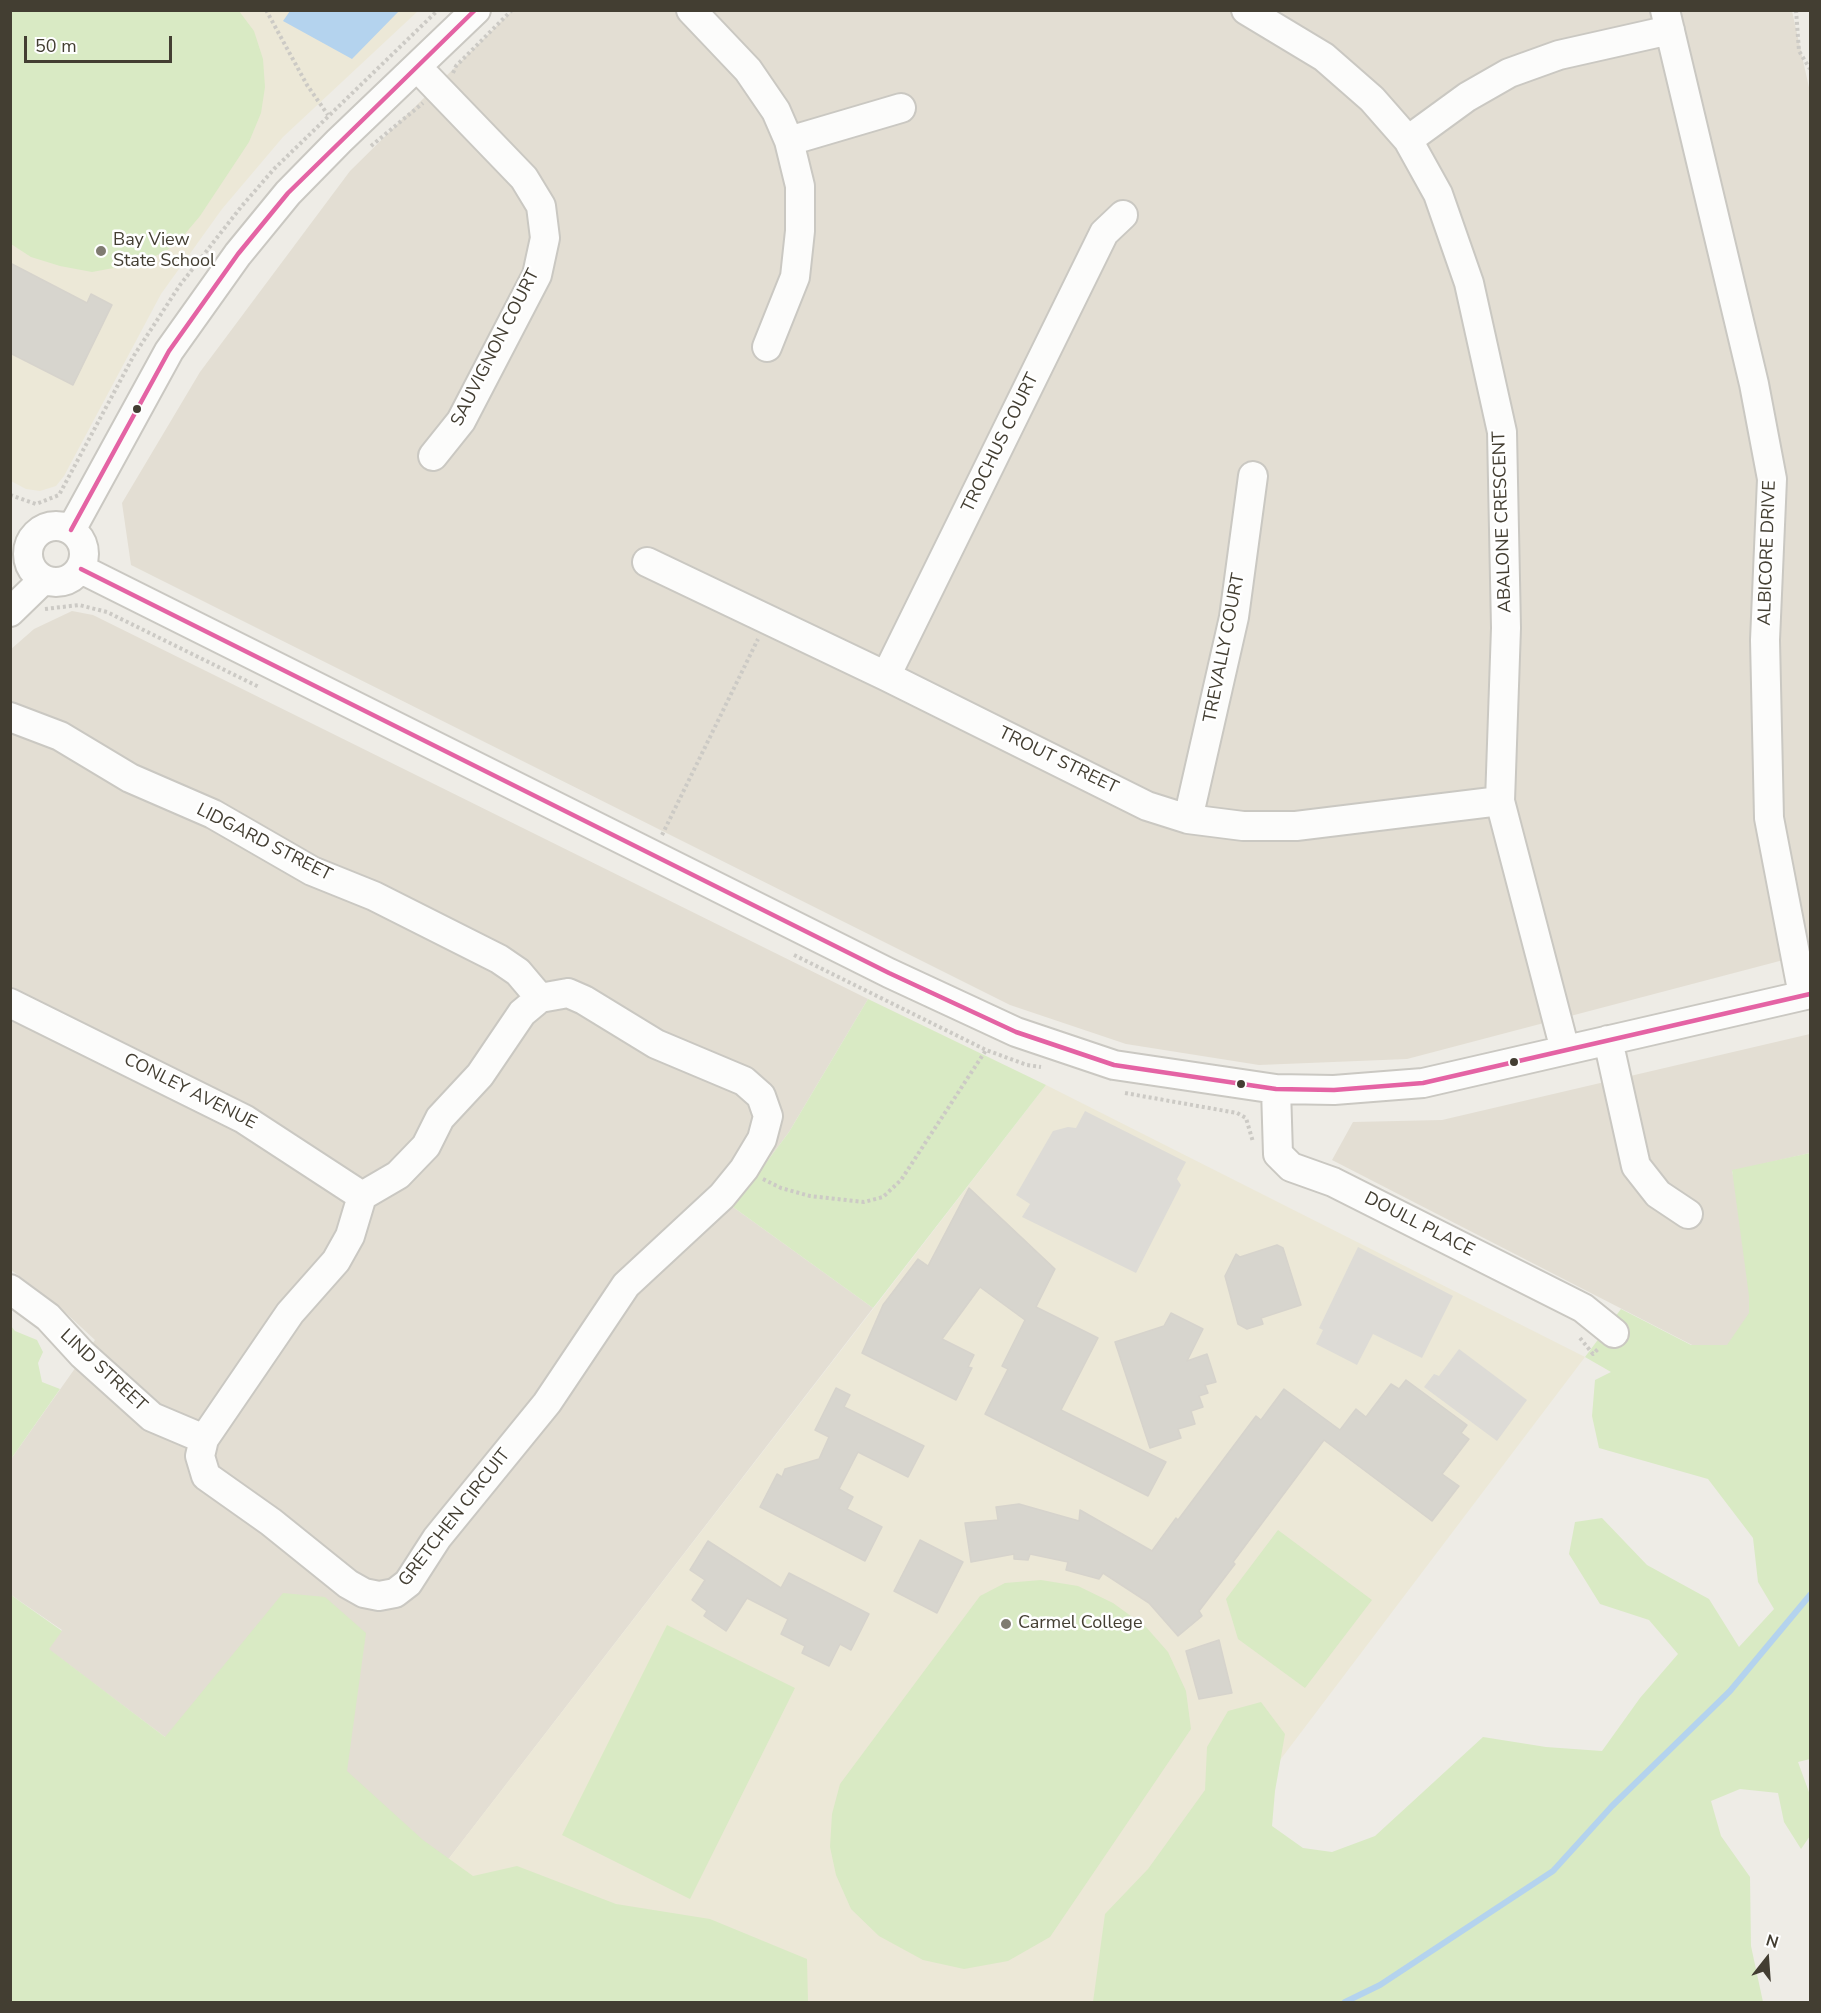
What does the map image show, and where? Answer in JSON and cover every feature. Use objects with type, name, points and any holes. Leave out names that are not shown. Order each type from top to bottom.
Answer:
[{"type":"street","points":[[71,512],[84,549],[81,569],[66,581],[56,583],[43,580],[30,566],[20,539],[56,525],[71,512],[169,351],[238,254],[288,193],[476,10]]},
{"type":"street","points":[[691,10],[748,70],[776,111],[789,141],[800,186],[795,276],[767,347]]},
{"type":"street","name":"ABALONE CRESCENT","points":[[1246,10],[1324,57],[1372,99],[1408,140],[1438,194],[1469,283],[1502,432],[1506,628],[1500,801],[1565,1050]]},
{"type":"street","points":[[1408,140],[1467,97],[1509,73],[1668,20]]},
{"type":"street","name":"ALBICORE DRIVE","points":[[1668,20],[1754,384],[1772,479],[1765,640],[1769,818],[1807,995]]},
{"type":"street","name":"SAUVIGNON COURT","points":[[417,67],[524,178],[541,206],[545,238],[537,274],[462,421],[434,456]]},
{"type":"street","points":[[789,141],[900,108]]},
{"type":"street","name":"TROCHUS COURT","points":[[886,676],[1104,233],[1123,215]]},
{"type":"street","name":"TREVALLY COURT","points":[[1188,819],[1234,617],[1253,476]]},
{"type":"street","name":"TROUT STREET","points":[[647,562],[886,676],[1147,806],[1188,819],[1243,826],[1296,826],[1500,801]]},
{"type":"street","points":[[81,569],[889,973],[1016,1032],[1114,1065],[1276,1089],[1334,1090],[1424,1083],[1807,995]]},
{"type":"street","points":[[10,612],[43,580]]},
{"type":"street","name":"LIDGARD STREET","points":[[10,717],[60,736],[130,778],[213,814],[312,871],[374,896],[499,959],[518,972],[540,998]]},
{"type":"street","name":"GRETCHEN CIRCUIT","points":[[204,1439],[200,1456],[206,1476],[271,1522],[348,1584],[364,1593],[379,1596],[395,1593],[408,1583],[451,1520],[547,1403],[626,1285],[722,1197],[744,1169],[762,1139],[768,1116],[761,1096],[744,1081],[656,1044],[584,1000],[568,993],[540,998]]},
{"type":"street","points":[[204,1439],[290,1313],[336,1261],[350,1236],[362,1196],[398,1175],[426,1146],[440,1118],[480,1075],[522,1013],[540,998]]},
{"type":"street","name":"CONLEY AVENUE","points":[[10,1003],[244,1119],[362,1196]]},
{"type":"street","points":[[1608,1040],[1636,1166],[1658,1194],[1688,1214]]},
{"type":"street","name":"DOULL PLACE","points":[[1276,1089],[1278,1154],[1291,1167],[1333,1182],[1583,1308],[1614,1332]]},
{"type":"street","name":"LIND STREET","points":[[10,1289],[48,1317],[82,1354],[152,1417],[204,1439]]},
{"type":"path","points":[[266,10],[307,85],[328,115]]},
{"type":"path","points":[[369,149],[438,89],[451,76],[456,66],[512,10]]},
{"type":"path","points":[[1796,10],[1799,51],[1810,69]]},
{"type":"path","points":[[653,853],[768,620]]},
{"type":"path","points":[[744,1169],[781,1188],[810,1196],[864,1202],[883,1197],[901,1180],[986,1050]]},
{"type":"shaded area","name":"Bay View State School","points":[[10,11],[418,11],[283,137],[222,209],[161,294],[64,476],[56,486],[40,491],[26,489],[11,481]]},
{"type":"shaded area","points":[[512,11],[1792,11],[1810,92],[1810,953],[1407,1059],[1259,1065],[1126,1044],[1010,1005],[131,565],[122,503],[200,372],[350,171]]},
{"type":"shaded area","points":[[72,611],[93,615],[868,999],[789,1132],[733,1207],[873,1308],[424,1891],[165,1737],[48,1649],[62,1630],[11,1595],[11,1459],[95,1340],[54,1302],[11,1270],[10,650],[34,629]]},
{"type":"shaded area","points":[[1810,1034],[1810,1153],[1732,1171],[1764,1303],[1731,1365],[1332,1160],[1353,1122],[1442,1120]]},
{"type":"shaded area","name":"Carmel College","points":[[1046,1085],[1585,1357],[1097,2002],[338,2002]]},
{"type":"shaded area","points":[[1085,1111],[1186,1162],[1177,1179],[1181,1185],[1136,1273],[1022,1217],[1030,1204],[1016,1195],[1053,1131],[1068,1127],[1076,1128]]},
{"type":"shaded area","points":[[1358,1247],[1453,1296],[1422,1358],[1373,1334],[1357,1365],[1316,1344],[1323,1330],[1319,1328]]},
{"type":"shaded area","points":[[1459,1349],[1527,1400],[1497,1441],[1424,1387],[1434,1374],[1439,1376]]},
{"type":"green space","points":[[11,10],[239,11],[254,31],[263,59],[265,87],[261,113],[249,142],[200,216],[164,253],[119,267],[92,272],[60,266],[31,257],[11,244]]},
{"type":"green space","points":[[868,999],[1046,1085],[873,1308],[733,1207],[789,1132]]},
{"type":"green space","points":[[1810,1153],[1810,1759],[1798,1762],[1810,1795],[1810,1836],[1801,1849],[1784,1822],[1778,1793],[1740,1789],[1711,1801],[1721,1836],[1750,1877],[1751,1946],[1763,2002],[1093,2002],[1105,1914],[1148,1869],[1205,1790],[1207,1747],[1228,1711],[1261,1702],[1285,1734],[1275,1791],[1272,1826],[1303,1848],[1332,1852],[1375,1836],[1483,1737],[1546,1747],[1602,1751],[1640,1698],[1678,1654],[1649,1620],[1600,1604],[1569,1554],[1575,1522],[1602,1518],[1647,1565],[1709,1599],[1739,1647],[1774,1609],[1758,1582],[1753,1538],[1708,1479],[1599,1448],[1592,1416],[1595,1380],[1611,1372],[1585,1357],[1621,1309],[1691,1345],[1727,1345],[1749,1313],[1749,1296],[1732,1170]]},
{"type":"green space","points":[[11,1326],[15,1331],[37,1340],[43,1352],[38,1363],[42,1382],[60,1389],[11,1459]]},
{"type":"green space","points":[[1278,1530],[1372,1600],[1305,1688],[1238,1639],[1226,1599]]},
{"type":"green space","points":[[1041,1580],[1078,1586],[1113,1603],[1146,1627],[1168,1652],[1186,1691],[1191,1729],[1050,1937],[1008,1961],[964,1969],[923,1960],[879,1936],[851,1909],[836,1875],[830,1847],[832,1814],[840,1784],[980,1596],[1005,1583]]},
{"type":"green space","points":[[283,1593],[325,1597],[366,1633],[347,1771],[423,1840],[473,1876],[517,1866],[616,1904],[710,1919],[807,1959],[808,2002],[11,2002],[11,1595],[62,1631],[49,1649],[165,1737]]},
{"type":"green space","points":[[667,1625],[795,1688],[690,1899],[562,1835]]},
{"type":"water","points":[[290,11],[399,11],[352,59],[283,21]]},
{"type":"building","points":[[10,263],[87,303],[91,294],[112,305],[73,385],[10,353]]},
{"type":"building","points":[[969,1188],[1055,1269],[1036,1307],[1098,1338],[1061,1410],[1166,1462],[1148,1496],[985,1414],[1008,1369],[1002,1366],[1025,1320],[980,1287],[942,1339],[974,1355],[968,1367],[972,1368],[956,1400],[862,1353],[883,1305],[918,1259],[928,1266]]},
{"type":"building","points":[[1277,1245],[1283,1248],[1301,1305],[1261,1318],[1263,1324],[1247,1329],[1238,1324],[1225,1276],[1236,1254],[1240,1257]]},
{"type":"building","points":[[1171,1313],[1203,1329],[1187,1361],[1207,1354],[1216,1382],[1205,1385],[1208,1393],[1199,1396],[1203,1407],[1191,1411],[1195,1424],[1178,1429],[1181,1438],[1150,1448],[1115,1342],[1164,1326]]},
{"type":"building","points":[[1406,1380],[1467,1425],[1461,1433],[1469,1439],[1442,1474],[1459,1486],[1432,1521],[1324,1440],[1199,1611],[1202,1616],[1178,1636],[1149,1603],[1103,1573],[1099,1579],[1066,1570],[1068,1562],[1030,1554],[1028,1560],[1014,1559],[1014,1554],[971,1562],[965,1523],[998,1520],[996,1507],[1019,1504],[1079,1521],[1080,1510],[1152,1551],[1256,1416],[1261,1420],[1284,1389],[1340,1430],[1356,1409],[1366,1417],[1391,1384],[1399,1389]]},
{"type":"building","points":[[836,1388],[850,1395],[844,1407],[924,1446],[908,1477],[858,1452],[839,1489],[853,1497],[847,1509],[882,1527],[865,1561],[760,1507],[777,1474],[782,1477],[785,1469],[819,1459],[829,1437],[815,1430]]},
{"type":"building","points":[[920,1540],[963,1562],[937,1613],[894,1591]]},
{"type":"building","points":[[708,1541],[781,1588],[789,1573],[869,1614],[851,1650],[840,1644],[829,1666],[802,1653],[805,1646],[781,1634],[788,1619],[747,1598],[726,1631],[704,1616],[707,1611],[692,1600],[705,1580],[690,1570]]},
{"type":"building","points":[[1219,1640],[1232,1693],[1199,1699],[1186,1651]]},
{"type":"waterway","points":[[1345,2002],[1380,1985],[1553,1871],[1612,1806],[1730,1691],[1810,1595]]},
{"type":"transit line","points":[[71,530],[169,351],[238,254],[288,193],[475,10]]},
{"type":"transit line","points":[[81,569],[889,973],[1016,1032],[1114,1065],[1276,1089],[1334,1090],[1423,1083],[1810,994]]},
{"type":"place","name":"Bay View State School","points":[[101,251]]},
{"type":"place","name":"Carmel College","points":[[1006,1624]]}]
